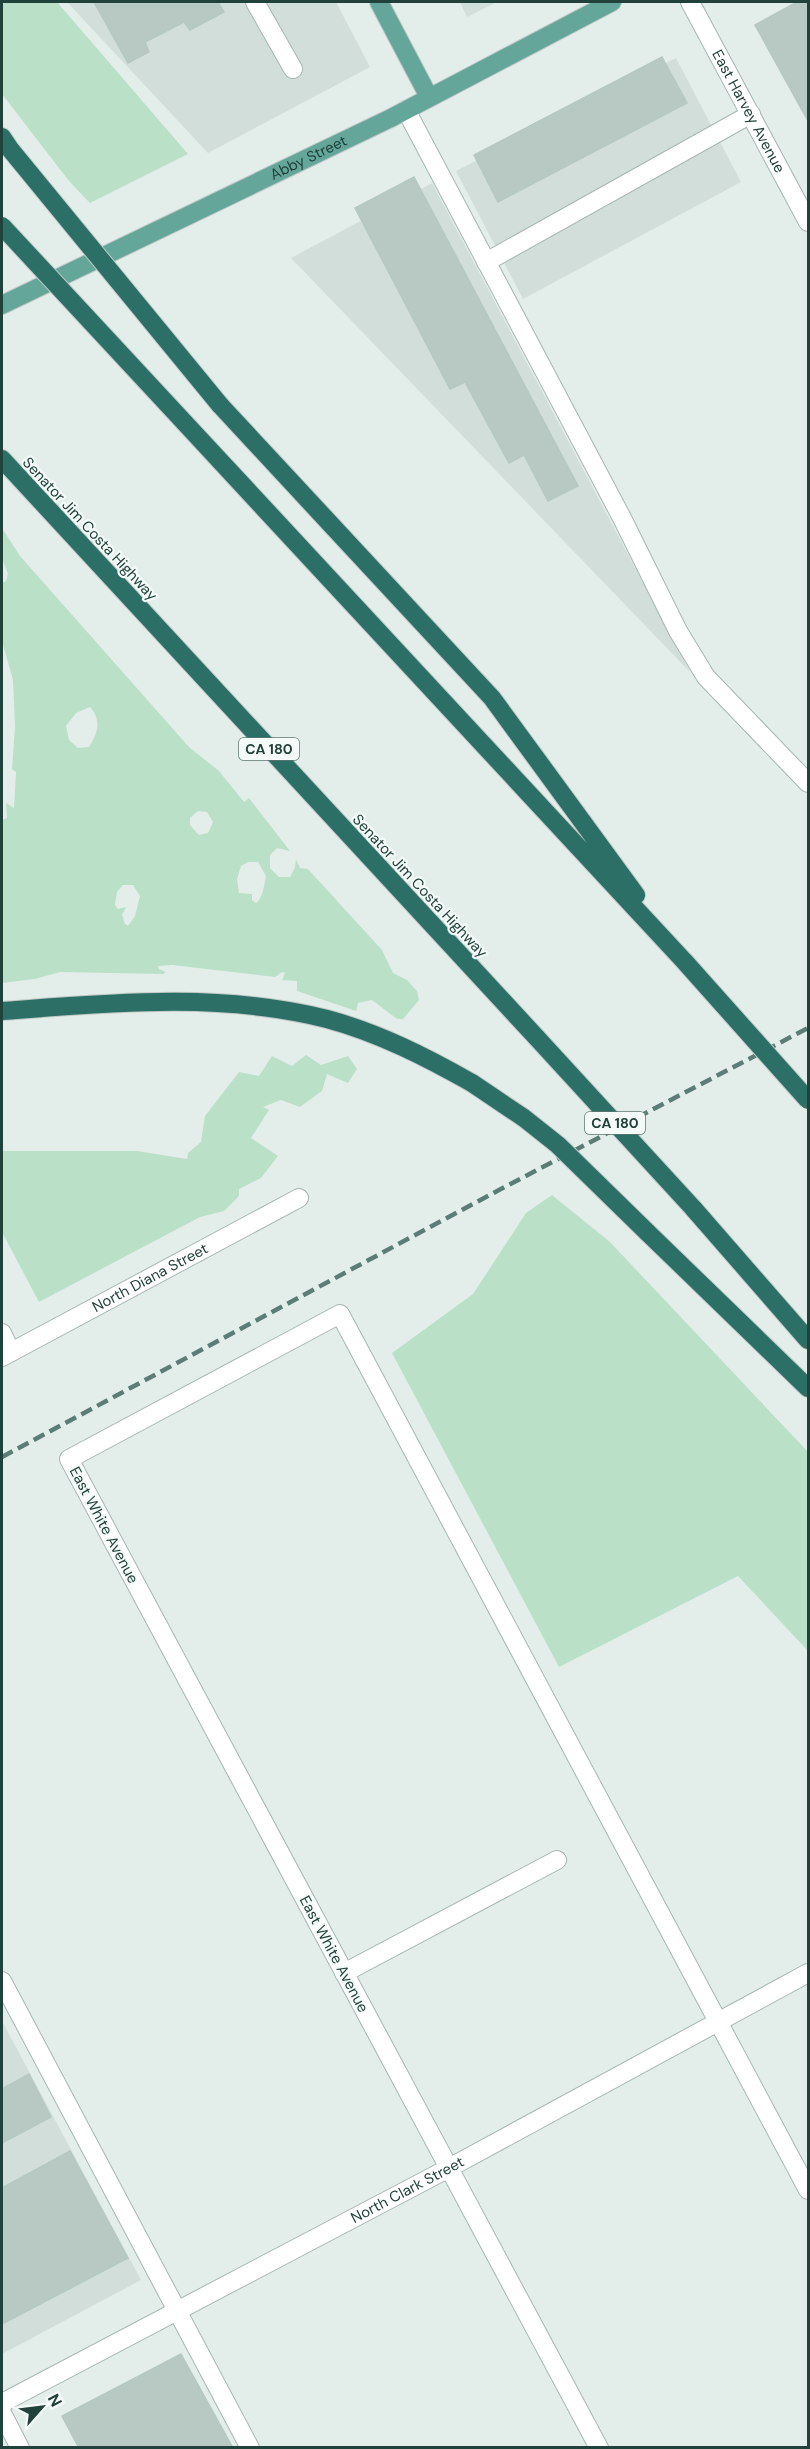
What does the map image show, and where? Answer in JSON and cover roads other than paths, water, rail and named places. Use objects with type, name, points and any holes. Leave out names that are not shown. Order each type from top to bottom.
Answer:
[{"type":"highway","points":[[6,143],[220,405],[492,698],[685,962]]},
{"type":"highway","points":[[2,226],[685,962],[808,1100]]},
{"type":"highway","name":"Senator Jim Costa Highway","points":[[2,459],[693,1208],[808,1340]]},
{"type":"highway","points":[[2,1011],[121,1002],[178,1002],[270,1008],[327,1019],[418,1053],[472,1083],[524,1118],[558,1145],[808,1388]]},
{"type":"main road","points":[[379,2],[429,97]]},
{"type":"main road","name":"Abby Street","points":[[2,305],[406,110],[612,2]]},
{"type":"street","points":[[255,2],[293,69]]},
{"type":"street","name":"East Harvey Avenue","points":[[690,2],[806,210]]},
{"type":"street","points":[[406,110],[622,518],[678,631],[706,677],[808,783]]},
{"type":"street","points":[[486,262],[751,114]]},
{"type":"street","name":"North Diana Street","points":[[6,1355],[299,1198]]},
{"type":"street","name":"East White Avenue","points":[[599,2448],[69,1459],[340,1314],[718,2021]]},
{"type":"street","points":[[2,1334],[6,1355]]},
{"type":"street","points":[[344,1973],[557,1860]]},
{"type":"street","name":"North Clark Street","points":[[2,2403],[449,2168],[808,1973]]},
{"type":"street","points":[[2,1981],[250,2448]]},
{"type":"street","points":[[718,2021],[808,2190]]},
{"type":"street","points":[[2,2413],[20,2448]]},
{"type":"railway","points":[[2,1457],[499,1190],[808,1028]]}]
